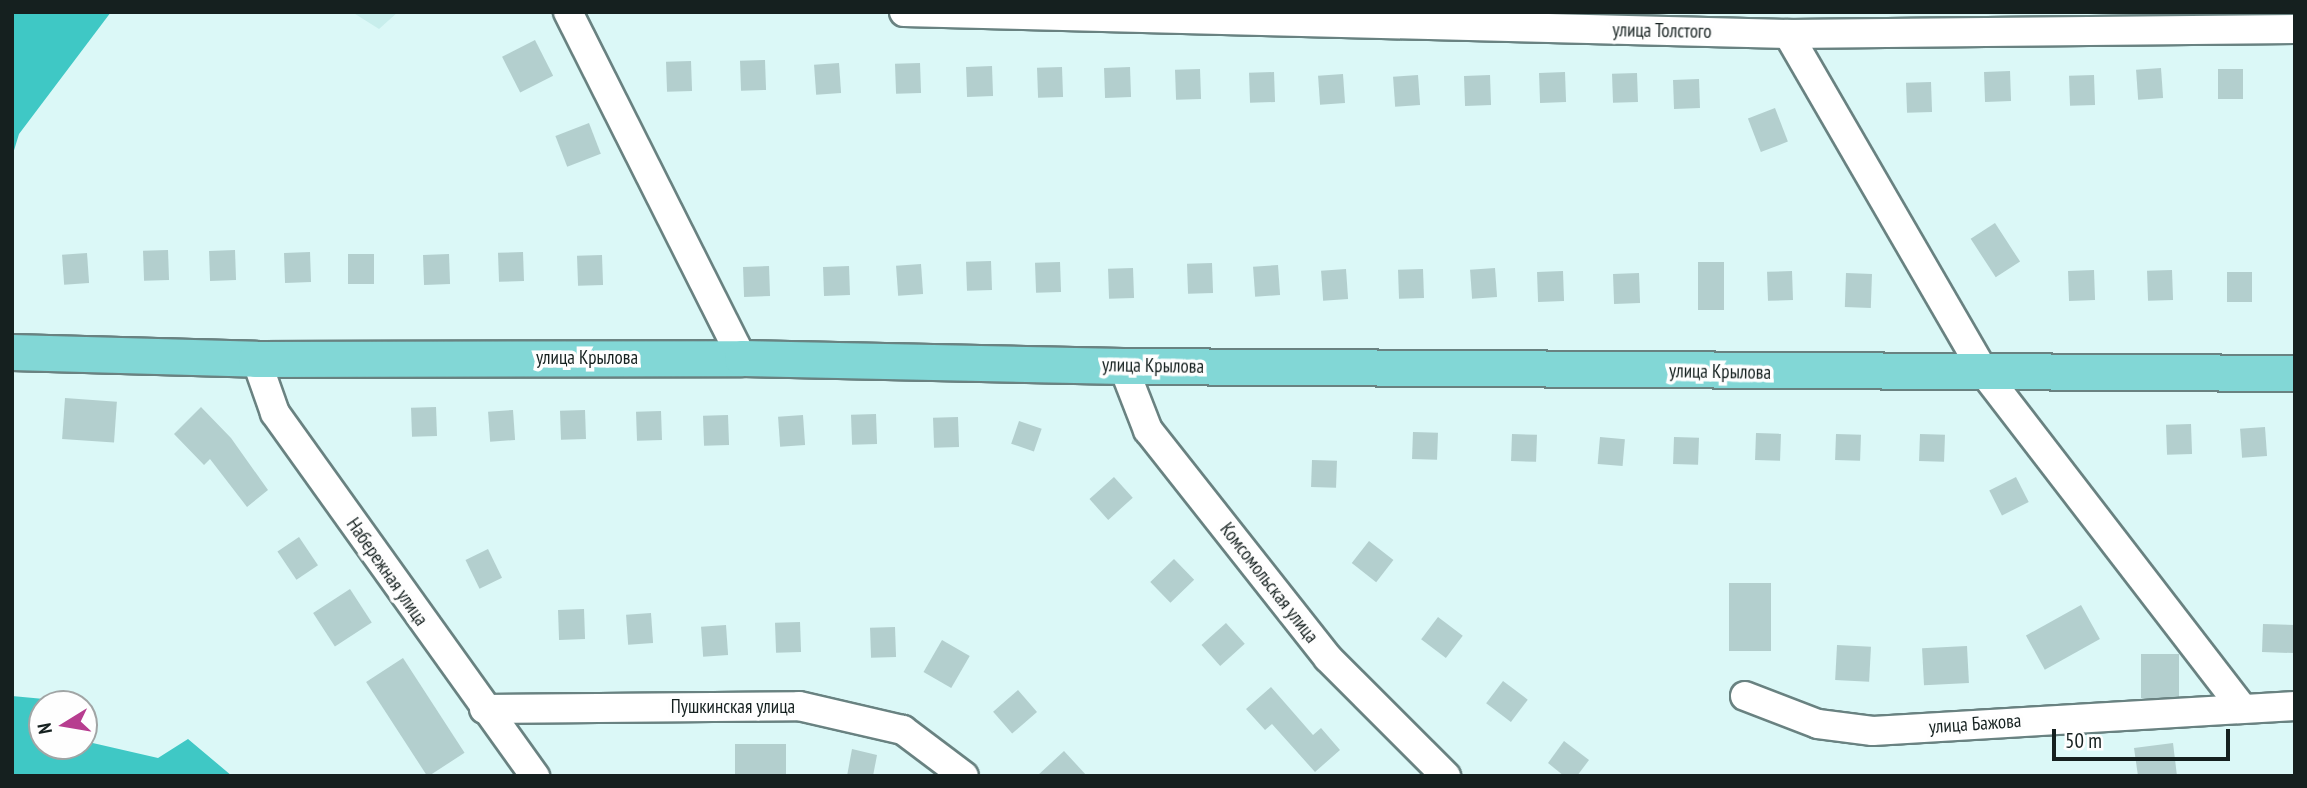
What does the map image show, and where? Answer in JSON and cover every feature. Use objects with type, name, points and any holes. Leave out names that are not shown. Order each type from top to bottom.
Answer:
[{"type":"main road","name":"улица Крылова","points":[[12,352],[256,359],[742,358],[1124,366],[1985,374],[2295,373]]},
{"type":"street","name":"улица Толстого","points":[[904,12],[1788,34],[2295,29]]},
{"type":"street","points":[[573,13],[742,358]]},
{"type":"street","points":[[1788,34],[1985,374],[2241,707]]},
{"type":"street","name":"Набережная улица","points":[[256,359],[275,412],[484,709],[535,776]]},
{"type":"street","name":"Комсомольская улица","points":[[1124,366],[1148,430],[1311,636],[1446,776]]},
{"type":"street","name":"улица Бажова","points":[[1745,696],[1818,724],[1872,731],[2241,707],[2295,706]]},
{"type":"street","name":"Пушкинская улица","points":[[484,709],[799,706],[903,730],[964,776]]},
{"type":"shaded area","points":[[12,12],[111,12],[19,134],[12,157]]},
{"type":"shaded area","points":[[352,12],[398,12],[379,29]]},
{"type":"shaded area","points":[[12,696],[28,698],[28,760],[98,760],[98,744],[158,758],[188,739],[232,776],[12,776]]},
{"type":"building","points":[[535,40],[553,76],[520,92],[502,57]]},
{"type":"building","points":[[765,60],[766,90],[741,91],[740,61]]},
{"type":"building","points":[[691,61],[692,91],[667,92],[666,62]]},
{"type":"building","points":[[839,63],[841,93],[816,95],[814,65]]},
{"type":"building","points":[[920,63],[921,93],[896,94],[895,64]]},
{"type":"building","points":[[992,66],[993,96],[967,97],[966,67]]},
{"type":"building","points":[[1062,67],[1063,97],[1038,98],[1037,68]]},
{"type":"building","points":[[1130,67],[1131,97],[1105,98],[1104,68]]},
{"type":"building","points":[[2161,68],[2163,98],[2138,100],[2136,70]]},
{"type":"building","points":[[1200,69],[1201,99],[1176,100],[1175,70]]},
{"type":"building","points":[[2218,69],[2243,69],[2243,99],[2218,99]]},
{"type":"building","points":[[2010,71],[2011,101],[1985,102],[1984,72]]},
{"type":"building","points":[[1274,72],[1275,102],[1250,103],[1249,73]]},
{"type":"building","points":[[1565,72],[1566,102],[1540,103],[1539,73]]},
{"type":"building","points":[[1637,73],[1638,102],[1613,103],[1612,74]]},
{"type":"building","points":[[1343,74],[1345,103],[1320,105],[1318,76]]},
{"type":"building","points":[[1418,75],[1420,105],[1395,107],[1393,77]]},
{"type":"building","points":[[1490,75],[1491,105],[1465,106],[1464,76]]},
{"type":"building","points":[[2094,75],[2095,105],[2070,106],[2069,76]]},
{"type":"building","points":[[1699,79],[1700,108],[1674,109],[1673,80]]},
{"type":"building","points":[[1931,82],[1932,112],[1907,113],[1906,83]]},
{"type":"building","points":[[1775,108],[1788,142],[1761,152],[1748,118]]},
{"type":"building","points":[[589,123],[601,154],[567,167],[555,136]]},
{"type":"building","points":[[1995,223],[2020,262],[1996,277],[1971,239]]},
{"type":"building","points":[[168,250],[169,280],[144,281],[143,251]]},
{"type":"building","points":[[235,250],[236,280],[210,281],[209,251]]},
{"type":"building","points":[[310,252],[311,282],[285,283],[284,253]]},
{"type":"building","points":[[523,252],[524,281],[499,282],[498,253]]},
{"type":"building","points":[[87,253],[89,283],[64,285],[62,255]]},
{"type":"building","points":[[348,254],[374,254],[374,284],[348,284]]},
{"type":"building","points":[[449,254],[450,284],[424,285],[423,255]]},
{"type":"building","points":[[602,255],[603,285],[578,286],[577,256]]},
{"type":"building","points":[[991,261],[992,290],[967,291],[966,262]]},
{"type":"building","points":[[1060,262],[1061,292],[1036,293],[1035,263]]},
{"type":"building","points":[[1698,262],[1724,262],[1724,310],[1698,310]]},
{"type":"building","points":[[1212,263],[1213,293],[1188,294],[1187,264]]},
{"type":"building","points":[[921,264],[923,294],[898,296],[896,266]]},
{"type":"building","points":[[1278,265],[1280,295],[1255,297],[1253,267]]},
{"type":"building","points":[[769,266],[770,296],[744,297],[743,267]]},
{"type":"building","points":[[849,266],[850,295],[824,296],[823,267]]},
{"type":"building","points":[[1133,268],[1134,298],[1109,299],[1108,269]]},
{"type":"building","points":[[1495,268],[1497,297],[1472,299],[1470,270]]},
{"type":"building","points":[[1346,269],[1348,299],[1323,301],[1321,271]]},
{"type":"building","points":[[1423,269],[1424,298],[1399,299],[1398,270]]},
{"type":"building","points":[[2094,270],[2095,300],[2069,301],[2068,271]]},
{"type":"building","points":[[2172,270],[2173,300],[2148,301],[2147,271]]},
{"type":"building","points":[[1563,271],[1564,301],[1538,302],[1537,272]]},
{"type":"building","points":[[1792,271],[1793,300],[1768,301],[1767,272]]},
{"type":"building","points":[[2227,272],[2252,272],[2252,302],[2227,302]]},
{"type":"building","points":[[1639,273],[1640,303],[1614,304],[1613,274]]},
{"type":"building","points":[[1846,273],[1872,274],[1871,308],[1845,307]]},
{"type":"building","points":[[65,398],[117,402],[114,443],[62,439]]},
{"type":"building","points":[[201,407],[231,438],[268,490],[247,507],[210,459],[204,465],[174,434]]},
{"type":"building","points":[[436,407],[437,436],[412,437],[411,408]]},
{"type":"building","points":[[513,410],[515,440],[490,442],[488,412]]},
{"type":"building","points":[[585,410],[586,439],[561,440],[560,411]]},
{"type":"building","points":[[661,411],[662,440],[637,441],[636,412]]},
{"type":"building","points":[[876,414],[877,444],[852,445],[851,415]]},
{"type":"building","points":[[728,415],[729,445],[704,446],[703,416]]},
{"type":"building","points":[[803,415],[805,445],[780,447],[778,417]]},
{"type":"building","points":[[958,417],[959,447],[934,448],[933,418]]},
{"type":"building","points":[[1019,421],[1042,429],[1034,452],[1011,444]]},
{"type":"building","points":[[2191,424],[2192,454],[2167,455],[2166,425]]},
{"type":"building","points":[[2265,427],[2267,456],[2242,458],[2240,429]]},
{"type":"building","points":[[1413,432],[1438,433],[1437,460],[1412,459]]},
{"type":"building","points":[[1756,433],[1781,434],[1780,461],[1755,460]]},
{"type":"building","points":[[1512,434],[1537,435],[1536,462],[1511,461]]},
{"type":"building","points":[[1836,434],[1861,435],[1860,461],[1835,460]]},
{"type":"building","points":[[1920,434],[1945,435],[1944,462],[1919,461]]},
{"type":"building","points":[[1600,437],[1625,439],[1623,466],[1598,464]]},
{"type":"building","points":[[1674,437],[1699,438],[1698,465],[1673,464]]},
{"type":"building","points":[[1312,460],[1337,461],[1336,488],[1311,487]]},
{"type":"building","points":[[1114,477],[1133,498],[1108,520],[1089,499]]},
{"type":"building","points":[[2016,477],[2029,502],[2002,516],[1989,491]]},
{"type":"building","points":[[299,537],[318,565],[296,580],[277,552]]},
{"type":"building","points":[[1369,541],[1393,560],[1376,582],[1352,563]]},
{"type":"building","points":[[488,549],[502,578],[480,589],[466,560]]},
{"type":"building","points":[[1174,559],[1194,580],[1170,603],[1150,582]]},
{"type":"building","points":[[1729,583],[1771,583],[1771,651],[1729,651]]},
{"type":"building","points":[[350,589],[372,623],[335,647],[313,613]]},
{"type":"building","points":[[2081,605],[2100,639],[2045,670],[2026,636]]},
{"type":"building","points":[[584,609],[585,639],[559,640],[558,610]]},
{"type":"building","points":[[651,613],[653,643],[628,645],[626,615]]},
{"type":"building","points":[[1438,617],[1463,636],[1446,658],[1421,639]]},
{"type":"building","points":[[800,622],[801,652],[776,653],[775,623]]},
{"type":"building","points":[[1226,623],[1245,644],[1220,666],[1201,645]]},
{"type":"building","points":[[2263,624],[2295,625],[2294,653],[2262,652]]},
{"type":"building","points":[[726,625],[728,655],[703,657],[701,627]]},
{"type":"building","points":[[895,627],[896,657],[871,658],[870,628]]},
{"type":"building","points":[[942,640],[970,656],[951,688],[924,672]]},
{"type":"building","points":[[1837,645],[1871,647],[1869,682],[1835,680]]},
{"type":"building","points":[[1967,646],[1969,683],[1924,685],[1922,648]]},
{"type":"building","points":[[2141,654],[2179,654],[2179,698],[2141,698]]},
{"type":"building","points":[[403,658],[465,753],[427,776],[366,682]]},
{"type":"building","points":[[1503,681],[1528,700],[1511,722],[1486,703]]},
{"type":"building","points":[[1271,687],[1313,735],[1321,728],[1340,750],[1315,772],[1272,724],[1265,730],[1246,709]]},
{"type":"building","points":[[1018,690],[1037,712],[1012,734],[993,712]]},
{"type":"building","points":[[1564,741],[1589,760],[1577,776],[1564,776],[1548,763]]},
{"type":"building","points":[[2173,743],[2177,776],[2138,776],[2134,748]]},
{"type":"building","points":[[735,744],[786,744],[786,776],[735,776]]},
{"type":"building","points":[[852,749],[877,755],[873,776],[847,776]]},
{"type":"building","points":[[1064,751],[1087,776],[1037,776]]}]
